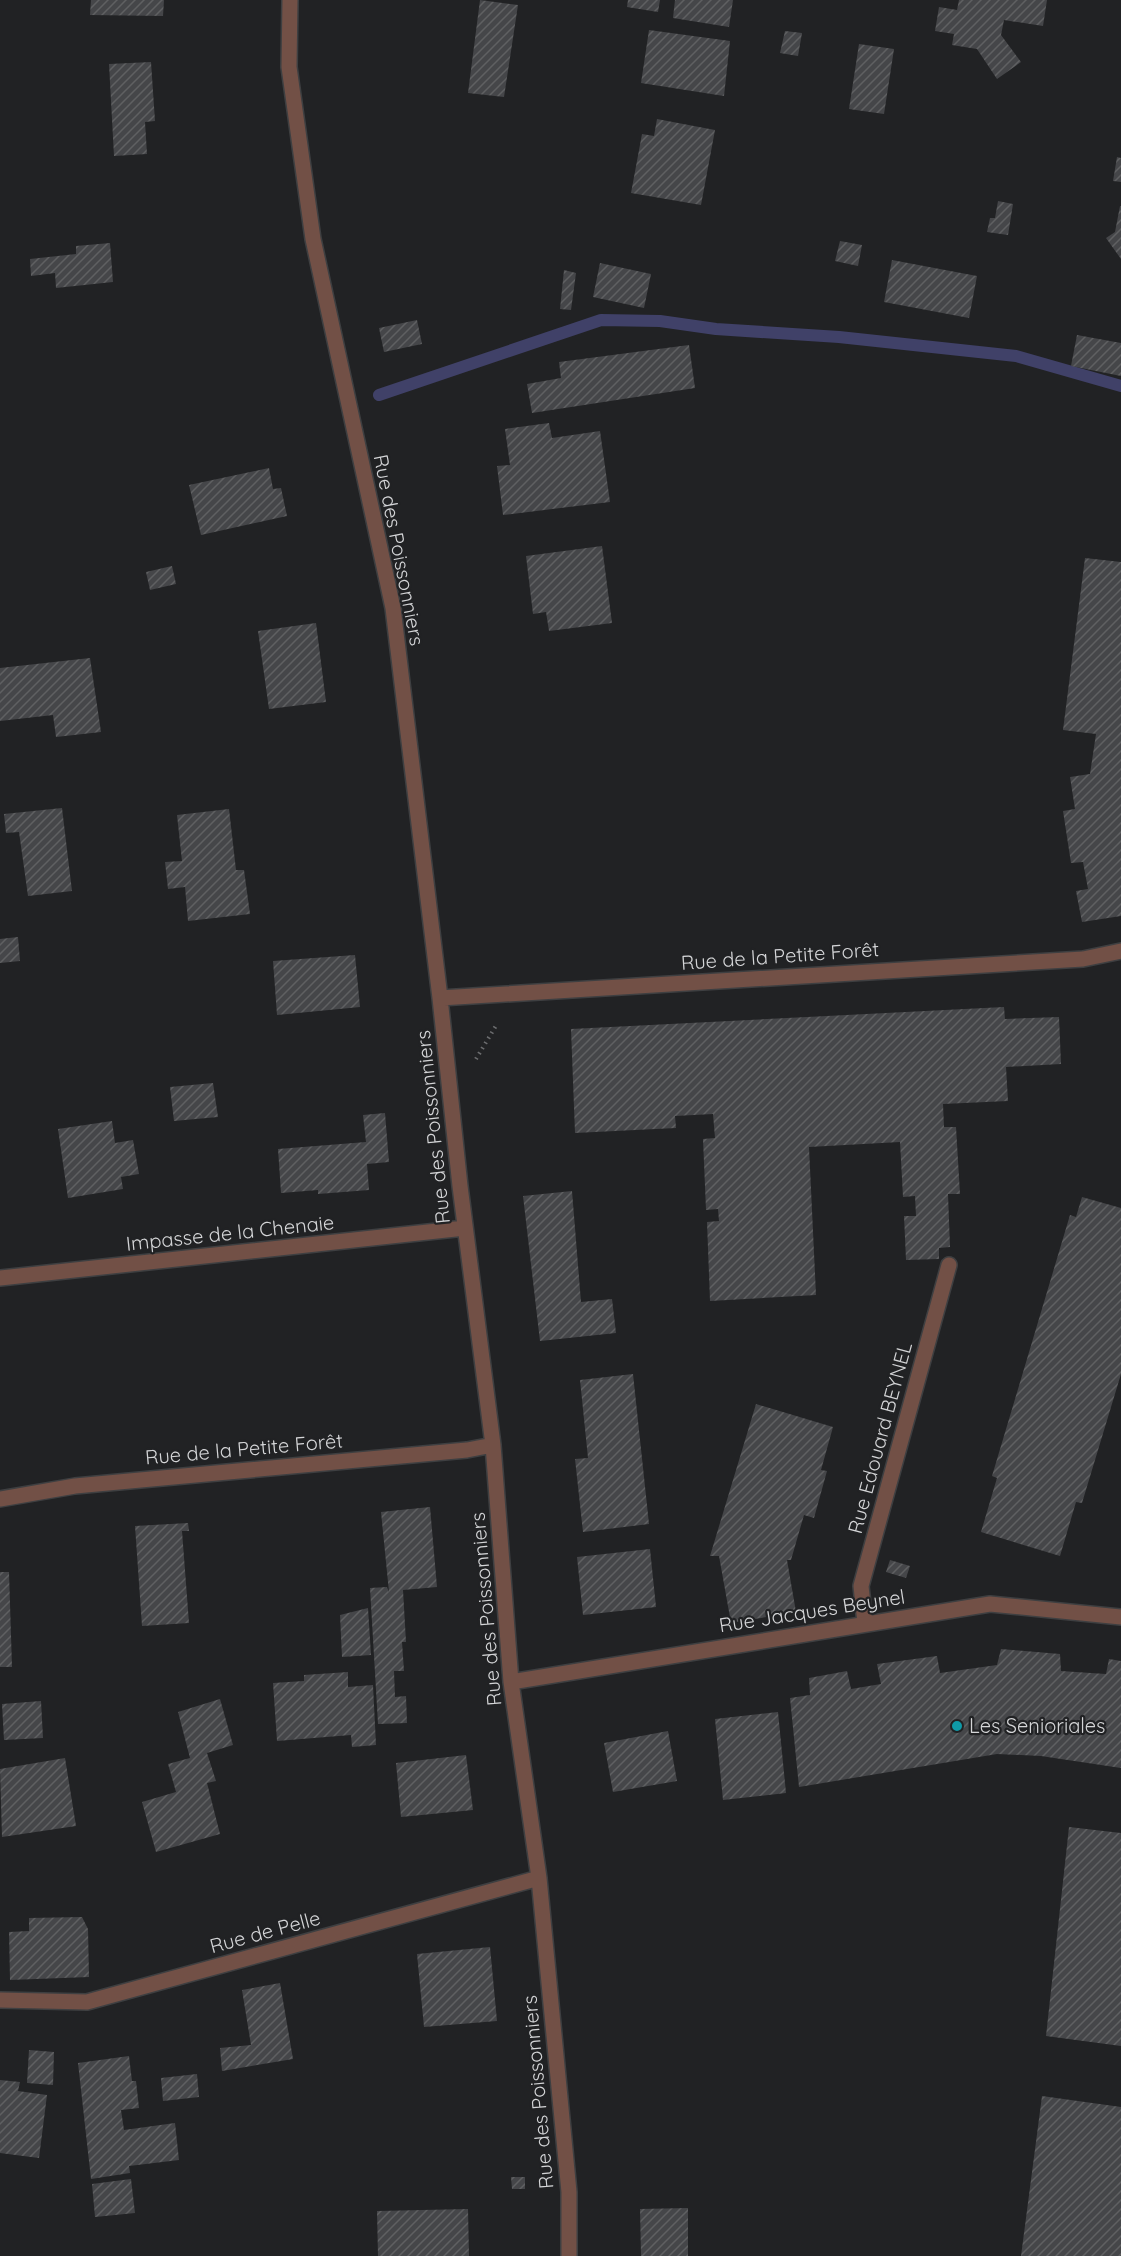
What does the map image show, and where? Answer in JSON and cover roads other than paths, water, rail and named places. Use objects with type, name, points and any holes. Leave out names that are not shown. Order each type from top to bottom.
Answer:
[{"type":"street","name":"Rue des Poissonniers","points":[[290,0],[289,68],[313,239],[393,608],[465,1227],[493,1445],[511,1682],[539,1878],[569,2192],[569,2256]]},
{"type":"street","name":"Rue de la Petite Forêt","points":[[440,998],[1083,959],[1121,951]]},
{"type":"street","name":"Impasse de la Chenaie","points":[[0,1278],[465,1227]]},
{"type":"street","name":"Rue Edouard BEYNEL","points":[[865,1623],[861,1586],[949,1265]]},
{"type":"street","name":"Rue de la Petite Forêt","points":[[0,1499],[75,1486],[467,1450],[493,1445]]},
{"type":"street","name":"Rue Jacques Beynel","points":[[511,1682],[990,1604],[1121,1617]]},
{"type":"street","name":"Rue de Pelle","points":[[0,2000],[87,2002],[539,1878]]},
{"type":"waterway","points":[[379,395],[601,320],[660,321],[716,329],[839,337],[1016,356],[1121,386]]},
{"type":"place","name":"Les Senioriales","points":[[957,1726]]}]
